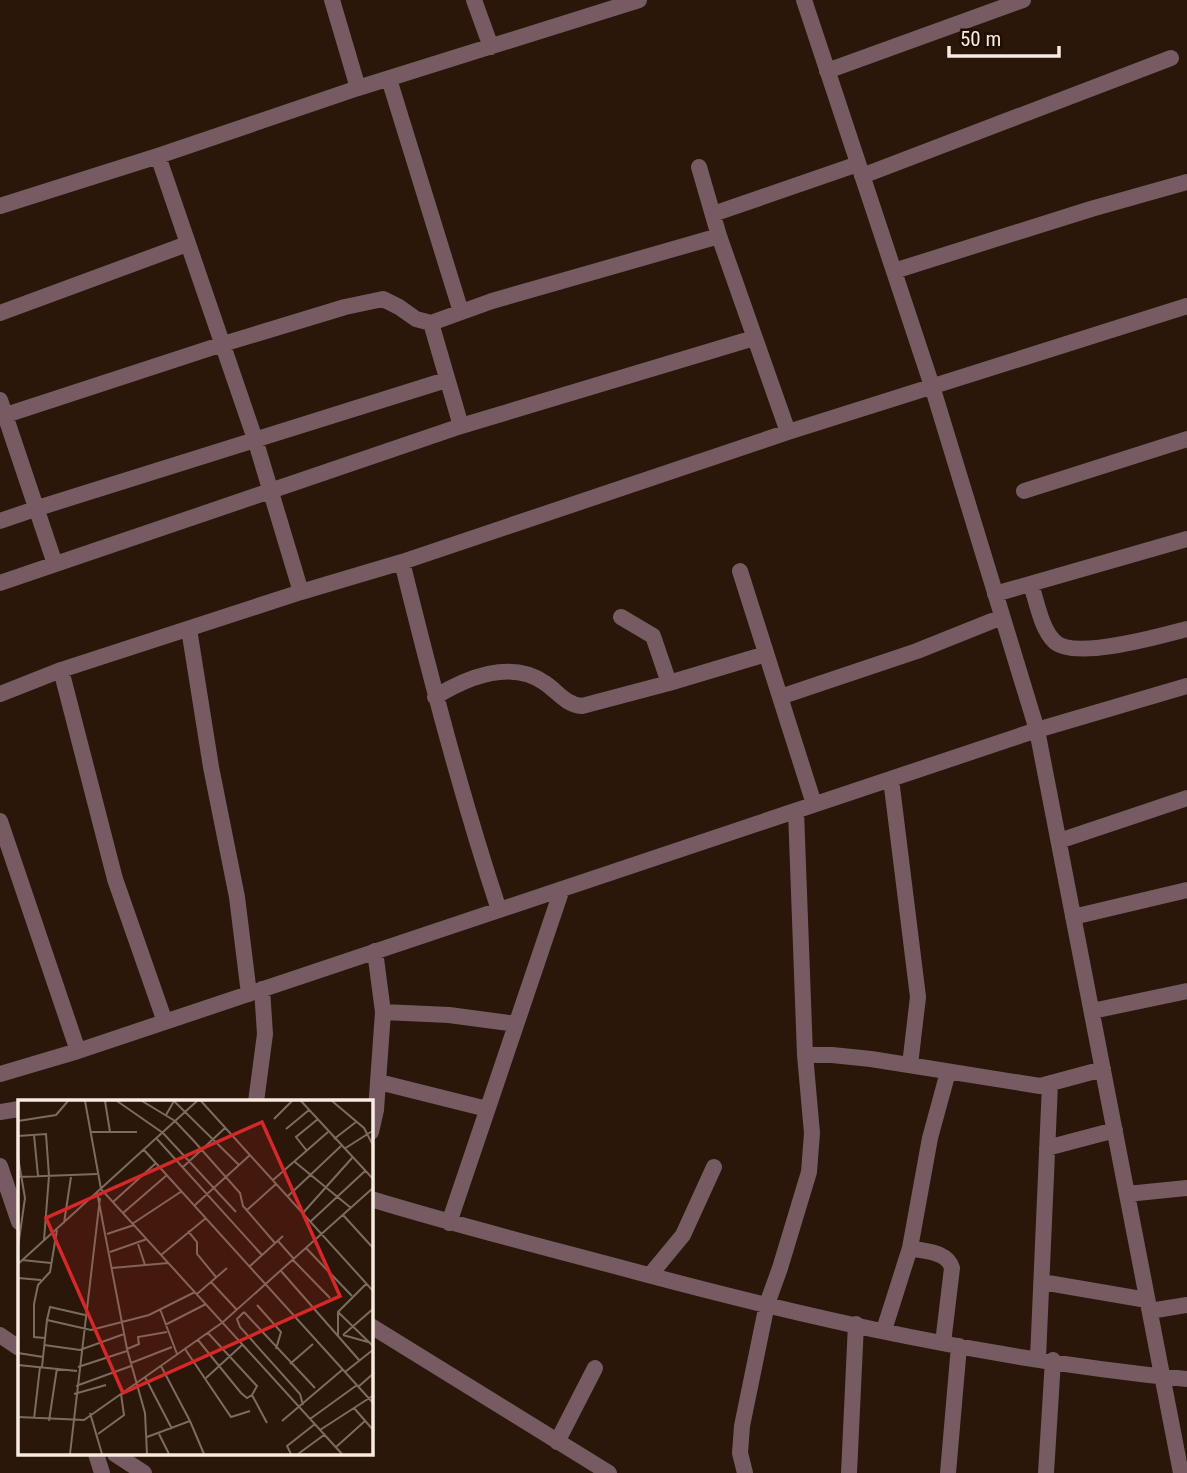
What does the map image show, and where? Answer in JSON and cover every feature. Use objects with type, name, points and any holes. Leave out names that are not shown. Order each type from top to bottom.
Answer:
[{"type":"street","points":[[332,0],[358,88]]},
{"type":"street","points":[[474,0],[491,47]]},
{"type":"street","points":[[804,0],[932,386],[1037,730],[1181,1473]]},
{"type":"street","points":[[827,71],[1023,0]]},
{"type":"street","points":[[0,206],[629,2]]},
{"type":"street","points":[[713,214],[860,170],[1171,58]]},
{"type":"street","points":[[389,79],[461,312]]},
{"type":"street","points":[[158,156],[255,439],[301,592]]},
{"type":"street","points":[[699,167],[719,236],[788,432]]},
{"type":"street","points":[[894,271],[1187,182]]},
{"type":"street","points":[[3,416],[223,344],[377,299],[387,300],[416,319],[431,323],[719,236]]},
{"type":"street","points":[[0,313],[187,244]]},
{"type":"street","points":[[0,694],[61,670],[402,562],[788,432],[1187,306]]},
{"type":"street","points":[[431,323],[461,426]]},
{"type":"street","points":[[0,583],[461,426],[754,338]]},
{"type":"street","points":[[0,522],[446,380]]},
{"type":"street","points":[[0,400],[3,416],[38,508],[55,564]]},
{"type":"street","points":[[1024,491],[1187,439]]},
{"type":"street","points":[[995,594],[1187,539]]},
{"type":"street","points":[[402,562],[435,696],[499,909]]},
{"type":"street","points":[[740,571],[814,804]]},
{"type":"street","points":[[1031,585],[1048,633],[1062,647],[1077,650],[1110,646],[1187,629]]},
{"type":"street","points":[[621,617],[653,635],[669,683]]},
{"type":"street","points":[[780,697],[917,652],[1003,617]]},
{"type":"street","points":[[189,629],[211,767],[265,1034],[256,1100]]},
{"type":"street","points":[[435,696],[471,678],[515,671],[536,677],[575,705],[582,706],[766,654]]},
{"type":"street","points":[[61,670],[115,879],[165,1022]]},
{"type":"street","points":[[0,1074],[78,1051],[1037,730],[1187,686]]},
{"type":"street","points":[[891,779],[918,996],[910,1065]]},
{"type":"street","points":[[1059,841],[1187,798]]},
{"type":"street","points":[[745,1473],[740,1453],[742,1426],[767,1304],[809,1172],[811,1108],[805,1055],[796,811]]},
{"type":"street","points":[[0,821],[78,1051]]},
{"type":"street","points":[[449,1223],[562,889]]},
{"type":"street","points":[[1073,917],[1187,890]]},
{"type":"street","points":[[373,1120],[379,1082],[383,1012],[375,951]]},
{"type":"street","points":[[1092,1011],[1187,991]]},
{"type":"street","points":[[383,1012],[449,1015],[516,1024]]},
{"type":"street","points":[[805,1055],[832,1055],[910,1065],[1040,1086],[1103,1069]]},
{"type":"street","points":[[884,1330],[910,1248],[930,1138],[948,1072]]},
{"type":"street","points":[[379,1082],[487,1109]]},
{"type":"street","points":[[1046,1473],[1042,1282],[1050,1084]]},
{"type":"street","points":[[1048,1148],[1115,1130]]},
{"type":"street","points":[[0,1166],[18,1219]]},
{"type":"street","points":[[650,1275],[683,1235],[714,1167]]},
{"type":"street","points":[[1127,1194],[1187,1188]]},
{"type":"street","points":[[373,1200],[449,1223],[650,1275],[856,1324],[951,1344],[1187,1379]]},
{"type":"street","points":[[910,1248],[942,1255],[950,1261],[952,1268],[948,1473]]},
{"type":"street","points":[[1042,1282],[1148,1305],[1187,1305]]},
{"type":"street","points":[[849,1473],[856,1324]]},
{"type":"street","points":[[373,1327],[609,1473]]},
{"type":"street","points":[[0,1335],[18,1347]]},
{"type":"street","points":[[557,1442],[595,1368]]},
{"type":"street","points":[[97,1456],[102,1473]]},
{"type":"street","points":[[119,1456],[145,1473]]}]
